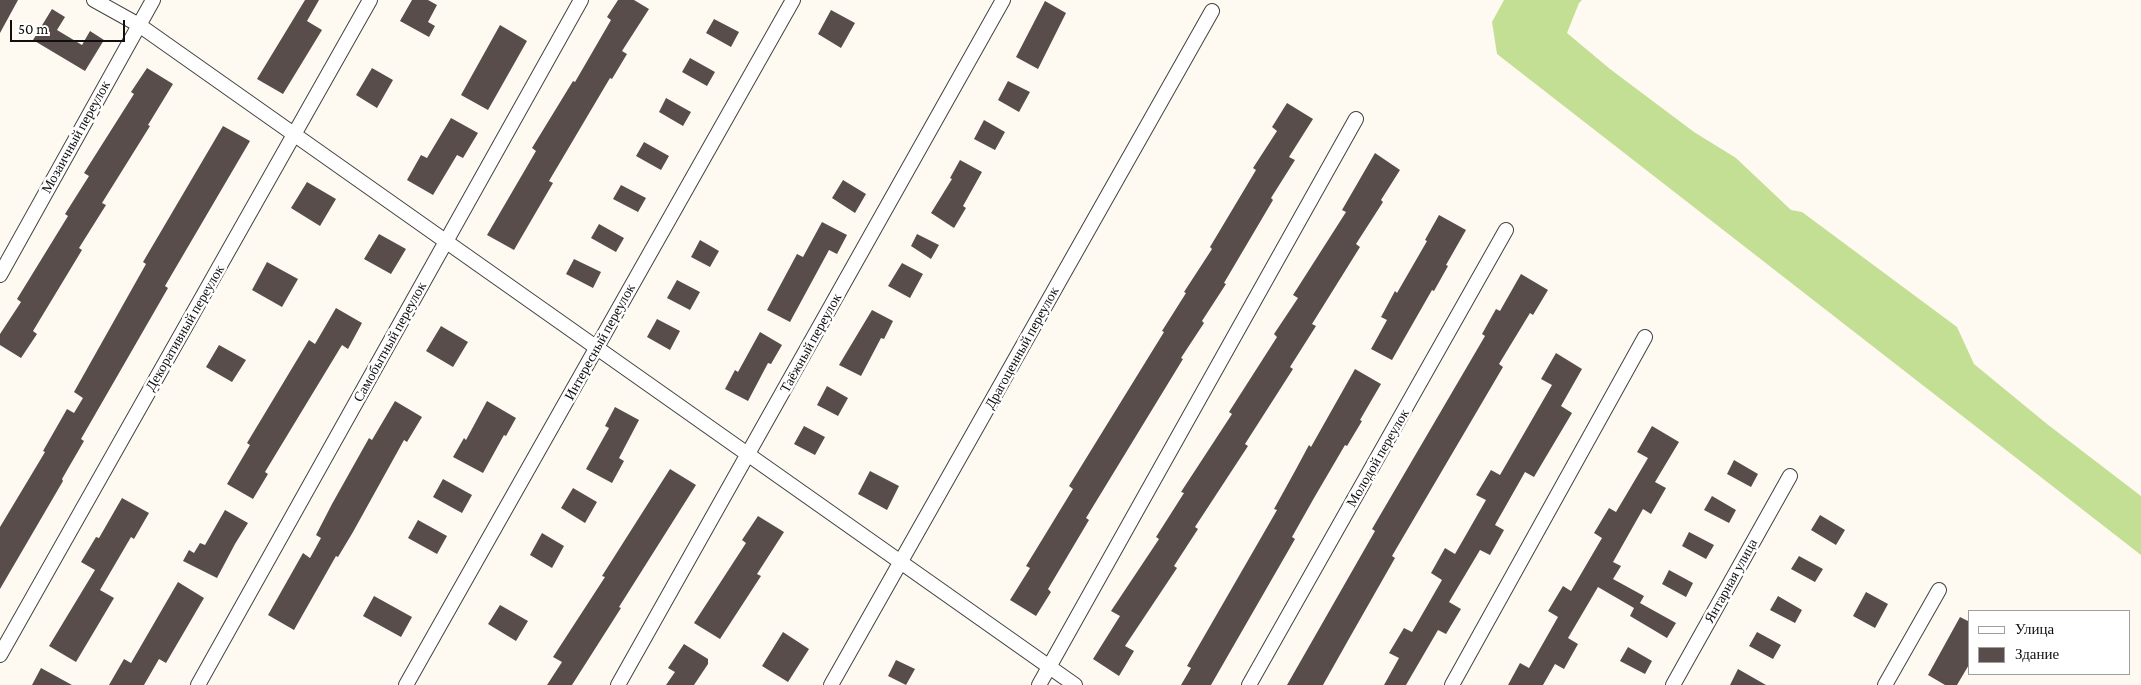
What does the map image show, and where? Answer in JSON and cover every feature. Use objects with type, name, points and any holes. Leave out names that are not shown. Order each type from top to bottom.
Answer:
[{"type":"street","points":[[94,0],[139,25],[294,136],[597,347],[747,456],[1075,685]]},
{"type":"street","name":"Мозаичный переулок","points":[[0,275],[153,0]]},
{"type":"street","name":"Декоративный переулок","points":[[0,655],[370,0]]},
{"type":"street","name":"Самобытный переулок","points":[[198,685],[581,0]]},
{"type":"street","name":"Интересный переулок","points":[[406,685],[793,0]]},
{"type":"street","name":"Таёжный переулок","points":[[618,685],[1003,0]]},
{"type":"street","name":"Драгоценный переулок","points":[[831,685],[1212,11]]},
{"type":"street","points":[[1039,685],[1356,119]]},
{"type":"street","name":"Молодой переулок","points":[[1249,685],[1506,230]]},
{"type":"street","points":[[1452,685],[1645,336]]},
{"type":"street","name":"Янтарная улица","points":[[1673,685],[1790,476]]},
{"type":"street","points":[[1885,685],[1939,590]]},
{"type":"green space","points":[[1504,0],[1582,0],[1567,33],[1610,69],[1694,132],[1736,158],[1791,210],[1802,212],[1957,327],[1974,364],[2047,424],[2141,496],[2141,555],[1497,54],[1492,22]]},
{"type":"building","points":[[0,0],[18,0],[0,33]]},
{"type":"building","points":[[305,0],[319,0],[307,21],[322,30],[283,94],[257,79]]},
{"type":"building","points":[[412,0],[428,0],[437,5],[428,22],[435,26],[429,37],[400,21]]},
{"type":"building","points":[[618,0],[634,0],[649,9],[622,51],[627,54],[612,79],[610,78],[549,181],[553,183],[514,250],[487,235],[536,151],[532,148],[573,81],[575,82],[611,20],[607,17]]},
{"type":"building","points":[[1045,1],[1066,13],[1038,69],[1016,57]]},
{"type":"building","points":[[52,9],[65,17],[57,30],[82,45],[90,31],[104,40],[85,71],[33,40]]},
{"type":"building","points":[[831,10],[855,23],[841,48],[818,34]]},
{"type":"building","points":[[714,19],[739,32],[731,47],[706,33]]},
{"type":"building","points":[[500,25],[527,41],[488,110],[461,95]]},
{"type":"building","points":[[690,58],[715,72],[707,86],[682,72]]},
{"type":"building","points":[[147,68],[173,84],[148,125],[150,126],[102,203],[106,205],[79,248],[82,250],[33,331],[37,334],[21,358],[0,345],[0,334],[21,302],[17,299],[68,216],[65,214],[89,176],[84,173],[134,94],[131,92]]},
{"type":"building","points":[[372,68],[393,80],[377,108],[356,95]]},
{"type":"building","points":[[1008,81],[1030,92],[1019,112],[998,100]]},
{"type":"building","points":[[666,98],[691,112],[683,126],[659,112]]},
{"type":"building","points":[[1287,103],[1313,119],[1289,157],[1295,160],[1271,198],[1273,200],[1224,283],[1226,284],[1202,321],[1204,323],[1181,358],[1183,359],[1086,518],[1089,520],[1048,589],[1051,592],[1036,616],[1010,600],[1030,568],[1026,566],[1073,489],[1069,486],[1164,332],[1162,331],[1186,293],[1184,292],[1212,249],[1210,247],[1256,170],[1253,168],[1277,131],[1272,127]]},
{"type":"building","points":[[451,118],[478,133],[463,158],[457,155],[433,195],[407,180],[421,155],[427,158]]},
{"type":"building","points":[[984,120],[1005,132],[995,150],[974,139]]},
{"type":"building","points":[[223,126],[250,141],[165,286],[168,288],[81,439],[84,441],[62,479],[63,481],[0,589],[0,527],[45,452],[43,451],[67,409],[74,413],[83,398],[74,392],[146,264],[143,262]]},
{"type":"building","points":[[644,142],[669,156],[661,170],[636,156]]},
{"type":"building","points":[[1375,153],[1400,170],[1381,200],[1383,202],[1356,244],[1360,247],[1312,324],[1316,326],[1290,367],[1293,369],[1245,444],[1248,446],[1195,527],[1198,529],[1174,566],[1177,568],[1125,646],[1134,651],[1119,676],[1093,659],[1120,616],[1111,611],[1159,539],[1156,537],[1184,493],[1181,492],[1232,414],[1229,412],[1277,337],[1274,334],[1298,298],[1293,295],[1346,212],[1342,210]]},
{"type":"building","points":[[960,160],[982,172],[963,206],[966,208],[954,228],[931,213],[952,179],[950,178]]},
{"type":"building","points":[[843,180],[866,194],[855,213],[832,198]]},
{"type":"building","points":[[307,182],[336,199],[320,226],[291,208]]},
{"type":"building","points":[[621,185],[646,198],[638,212],[613,199]]},
{"type":"building","points":[[1439,215],[1466,230],[1434,291],[1432,290],[1392,360],[1371,349],[1387,320],[1381,317],[1427,241],[1425,240]]},
{"type":"building","points":[[822,222],[847,235],[837,254],[829,250],[790,322],[767,310],[797,254],[803,257]]},
{"type":"building","points":[[599,224],[624,238],[616,252],[591,238]]},
{"type":"building","points":[[379,234],[406,249],[391,274],[364,259]]},
{"type":"building","points":[[917,234],[939,245],[931,259],[911,246]]},
{"type":"building","points":[[700,240],[719,251],[710,267],[691,257]]},
{"type":"building","points":[[574,259],[601,272],[593,288],[566,274]]},
{"type":"building","points":[[267,262],[298,279],[282,307],[252,290]]},
{"type":"building","points":[[902,263],[923,274],[910,298],[888,286]]},
{"type":"building","points":[[1521,274],[1548,290],[1533,315],[1530,313],[1499,364],[1503,367],[1392,556],[1395,558],[1323,685],[1287,685],[1375,531],[1372,529],[1485,336],[1482,334],[1496,309],[1500,311]]},
{"type":"building","points":[[677,280],[700,292],[690,310],[667,298]]},
{"type":"building","points":[[336,308],[362,323],[348,349],[342,345],[265,472],[268,474],[253,499],[227,484],[250,445],[247,443],[309,340],[315,344]]},
{"type":"building","points":[[872,310],[893,321],[884,339],[881,338],[861,376],[839,365]]},
{"type":"building","points":[[657,319],[680,331],[670,350],[647,337]]},
{"type":"building","points":[[441,326],[468,342],[453,367],[426,351]]},
{"type":"building","points":[[760,332],[782,345],[771,364],[768,363],[748,401],[725,389],[735,370],[738,372]]},
{"type":"building","points":[[219,345],[246,360],[232,382],[206,367]]},
{"type":"building","points":[[1556,353],[1582,369],[1561,406],[1572,413],[1534,477],[1525,472],[1495,525],[1504,530],[1490,555],[1480,550],[1449,602],[1461,609],[1446,634],[1438,630],[1406,685],[1384,685],[1399,658],[1389,653],[1404,628],[1412,632],[1442,580],[1431,573],[1445,548],[1455,554],[1486,500],[1476,495],[1491,470],[1500,475],[1552,385],[1541,379]]},
{"type":"building","points":[[1355,369],[1381,384],[1360,420],[1362,421],[1347,446],[1345,445],[1314,498],[1292,537],[1295,539],[1211,685],[1181,685],[1191,668],[1187,666],[1277,510],[1274,509],[1309,445],[1311,447]]},
{"type":"building","points":[[827,386],[848,398],[838,416],[817,405]]},
{"type":"building","points":[[395,401],[422,417],[407,442],[404,440],[353,532],[338,557],[336,556],[294,630],[268,615],[303,553],[310,558],[321,538],[316,535],[332,504],[369,438],[372,440]]},
{"type":"building","points":[[487,401],[516,418],[506,436],[504,435],[483,473],[453,457],[464,438],[466,440]]},
{"type":"building","points":[[615,407],[639,420],[619,458],[624,461],[612,483],[586,469],[609,428],[605,426]]},
{"type":"building","points":[[804,426],[825,437],[815,455],[794,444]]},
{"type":"building","points":[[1652,426],[1679,442],[1655,482],[1666,488],[1651,514],[1643,509],[1613,562],[1621,566],[1613,579],[1644,596],[1640,603],[1676,623],[1667,638],[1630,616],[1634,608],[1598,587],[1568,638],[1578,644],[1564,669],[1555,664],[1543,685],[1508,685],[1520,663],[1529,668],[1558,617],[1548,611],[1563,586],[1571,591],[1602,538],[1594,533],[1609,508],[1616,512],[1648,458],[1637,452]]},
{"type":"building","points":[[1734,460],[1758,474],[1751,487],[1727,474]]},
{"type":"building","points":[[670,469],[696,485],[572,685],[547,685],[562,662],[553,657],[605,577],[602,576]]},
{"type":"building","points":[[870,471],[899,486],[887,510],[858,494]]},
{"type":"building","points":[[443,479],[472,495],[462,513],[433,497]]},
{"type":"building","points":[[573,488],[597,502],[585,523],[561,508]]},
{"type":"building","points":[[1712,496],[1736,510],[1729,523],[1704,510]]},
{"type":"building","points":[[122,498],[149,513],[134,539],[131,537],[100,590],[114,598],[76,662],[49,646],[95,570],[81,562],[96,537],[99,538]]},
{"type":"building","points":[[225,510],[248,523],[217,578],[183,561],[189,550],[194,553],[200,543],[205,545]]},
{"type":"building","points":[[1820,515],[1845,530],[1836,545],[1811,530]]},
{"type":"building","points":[[758,516],[784,532],[757,574],[761,576],[720,639],[694,623],[746,543],[742,540]]},
{"type":"building","points":[[418,520],[447,536],[437,554],[408,538]]},
{"type":"building","points":[[1689,532],[1714,545],[1706,559],[1682,546]]},
{"type":"building","points":[[542,533],[564,546],[552,568],[530,555]]},
{"type":"building","points":[[1799,556],[1823,569],[1815,582],[1791,569]]},
{"type":"building","points":[[1669,570],[1693,583],[1686,597],[1662,584]]},
{"type":"building","points":[[178,582],[204,598],[166,663],[159,659],[144,685],[109,685],[124,659],[131,663]]},
{"type":"building","points":[[1866,592],[1888,604],[1875,628],[1853,616]]},
{"type":"building","points":[[374,596],[412,617],[401,637],[363,616]]},
{"type":"building","points":[[1778,596],[1802,610],[1795,623],[1770,610]]},
{"type":"building","points":[[500,605],[528,621],[516,641],[488,624]]},
{"type":"building","points":[[1960,617],[1968,621],[1968,666],[1957,685],[1945,685],[1928,675]]},
{"type":"building","points":[[783,632],[809,649],[788,682],[762,666]]},
{"type":"building","points":[[1757,632],[1781,645],[1773,659],[1749,646]]},
{"type":"building","points":[[684,644],[708,659],[708,664],[694,685],[666,685],[675,672],[668,668]]},
{"type":"building","points":[[1628,647],[1652,661],[1645,674],[1620,661]]},
{"type":"building","points":[[896,660],[915,669],[906,685],[888,676]]},
{"type":"building","points":[[41,668],[72,685],[32,685]]},
{"type":"building","points":[[1738,669],[1766,685],[1730,685]]}]
